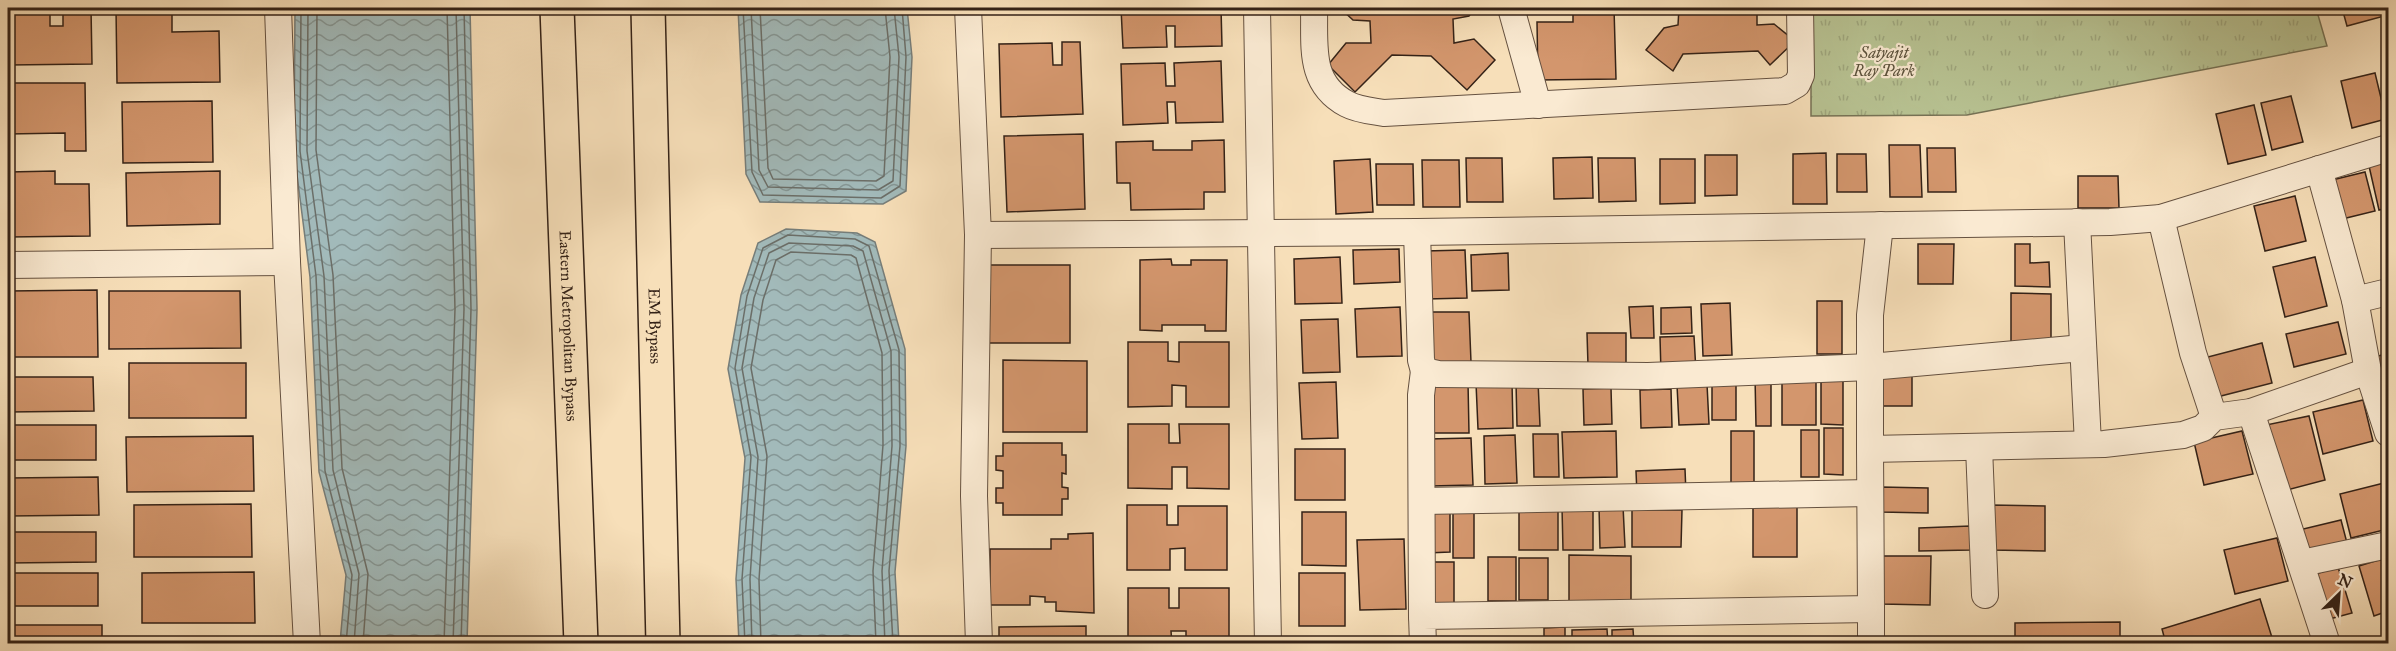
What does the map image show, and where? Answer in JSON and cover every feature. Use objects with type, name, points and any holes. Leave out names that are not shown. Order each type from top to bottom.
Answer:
[{"type":"main road","name":"Eastern Metropolitan Bypass","points":[[557,8],[581,644]]},
{"type":"main road","name":"EM Bypass","points":[[648,8],[663,644]]},
{"type":"street","points":[[278,8],[287,261],[307,644]]},
{"type":"street","points":[[968,8],[978,235],[974,496],[979,644]]},
{"type":"street","points":[[1257,8],[1268,644]]},
{"type":"street","points":[[1314,8],[1316,63],[1325,88],[1349,105],[1384,113],[1785,92],[1797,84],[1801,75],[1800,8]]},
{"type":"street","points":[[1511,8],[1538,105]]},
{"type":"street","points":[[978,235],[1418,232],[2078,222],[2161,218],[2388,148]]},
{"type":"street","points":[[2319,169],[2355,300],[2368,371],[2387,426]]},
{"type":"street","points":[[2161,218],[2193,353],[2214,417]]},
{"type":"street","points":[[2078,222],[2088,444]]},
{"type":"street","points":[[1871,644],[1870,315],[1880,225]]},
{"type":"street","points":[[1418,232],[1421,360],[1425,371],[1421,395],[1423,644]]},
{"type":"street","points":[[8,265],[287,261]]},
{"type":"street","points":[[2355,300],[2388,292]]},
{"type":"street","points":[[1425,371],[1438,374],[1648,376],[1870,367],[2083,348]]},
{"type":"street","points":[[1870,449],[2088,444],[2183,435],[2203,428],[2214,417],[2251,412],[2368,371]]},
{"type":"street","points":[[2251,412],[2327,644]]},
{"type":"street","points":[[1979,447],[1985,595]]},
{"type":"street","points":[[1422,501],[1870,493]]},
{"type":"street","points":[[2302,563],[2388,544]]},
{"type":"street","points":[[1422,616],[1871,609]]},
{"type":"green space","name":"Satyajit Ray Park","points":[[1811,8],[2316,8],[2327,46],[1967,115],[1811,116]]},
{"type":"water","points":[[295,8],[470,8],[477,309],[467,643],[340,643],[346,575],[319,472],[310,277],[294,151]]},
{"type":"water","points":[[738,8],[907,8],[912,57],[906,191],[883,204],[760,202],[746,174]]},
{"type":"water","points":[[786,229],[857,233],[875,242],[905,349],[906,446],[895,572],[899,643],[739,643],[736,579],[745,458],[728,369],[741,295],[758,243]]},
{"type":"building","points":[[8,8],[50,8],[50,26],[63,26],[63,8],[91,8],[92,64],[8,65]]},
{"type":"building","points":[[116,8],[172,8],[172,32],[219,31],[220,82],[117,83]]},
{"type":"building","points":[[1121,8],[1174,10],[1174,8],[1221,8],[1222,46],[1175,47],[1175,26],[1166,26],[1167,47],[1123,48]]},
{"type":"building","points":[[1340,8],[1475,8],[1469,16],[1453,19],[1454,43],[1474,39],[1495,60],[1467,90],[1431,56],[1392,55],[1355,92],[1328,65],[1346,43],[1371,43],[1370,21],[1353,20]]},
{"type":"building","points":[[1573,8],[1614,8],[1616,79],[1538,80],[1537,22],[1573,22]]},
{"type":"building","points":[[1679,8],[1757,8],[1757,25],[1774,24],[1795,41],[1770,65],[1758,51],[1683,54],[1673,71],[1646,50],[1664,28],[1678,25]]},
{"type":"building","points":[[2342,8],[2388,8],[2388,15],[2347,26]]},
{"type":"building","points":[[1062,42],[1080,42],[1083,114],[1001,117],[999,44],[1052,43],[1053,65],[1062,65]]},
{"type":"building","points":[[1221,61],[1223,122],[1176,123],[1175,102],[1167,102],[1168,123],[1123,125],[1121,64],[1165,63],[1166,86],[1175,86],[1174,63]]},
{"type":"building","points":[[2375,73],[2386,119],[2352,128],[2341,81]]},
{"type":"building","points":[[8,83],[85,83],[86,151],[65,151],[65,133],[8,134]]},
{"type":"building","points":[[2291,96],[2303,142],[2272,150],[2261,103]]},
{"type":"building","points":[[212,101],[213,162],[123,163],[122,102]]},
{"type":"building","points":[[2254,105],[2266,155],[2228,164],[2216,114]]},
{"type":"building","points":[[1083,134],[1085,209],[1007,212],[1004,136]]},
{"type":"building","points":[[1224,140],[1225,192],[1204,192],[1204,209],[1131,210],[1130,183],[1117,183],[1116,142],[1153,141],[1153,150],[1192,150],[1192,141]]},
{"type":"building","points":[[1889,145],[1920,145],[1922,197],[1890,197]]},
{"type":"building","points":[[1927,148],[1955,148],[1956,192],[1928,192]]},
{"type":"building","points":[[1826,153],[1827,204],[1793,204],[1793,154]]},
{"type":"building","points":[[1837,154],[1866,154],[1867,192],[1837,192]]},
{"type":"building","points":[[1705,155],[1737,155],[1737,195],[1705,196]]},
{"type":"building","points":[[1592,157],[1593,198],[1554,199],[1553,158]]},
{"type":"building","points":[[1466,158],[1502,158],[1503,202],[1467,202]]},
{"type":"building","points":[[1598,158],[1635,158],[1636,201],[1599,202]]},
{"type":"building","points":[[1370,159],[1373,212],[1336,214],[1334,161]]},
{"type":"building","points":[[1660,159],[1695,159],[1695,203],[1660,204]]},
{"type":"building","points":[[1422,160],[1459,160],[1460,207],[1423,207]]},
{"type":"building","points":[[2388,161],[2388,208],[2379,210],[2369,166]]},
{"type":"building","points":[[1376,164],[1413,164],[1414,205],[1377,205]]},
{"type":"building","points":[[55,171],[55,184],[89,184],[90,236],[8,237],[8,172]]},
{"type":"building","points":[[220,171],[220,224],[127,226],[126,173]]},
{"type":"building","points":[[2365,172],[2375,211],[2338,220],[2328,181]]},
{"type":"building","points":[[2078,176],[2118,176],[2119,208],[2078,208]]},
{"type":"building","points":[[2295,196],[2306,241],[2265,251],[2254,206]]},
{"type":"building","points":[[1918,244],[1954,244],[1953,284],[1918,284]]},
{"type":"building","points":[[2015,244],[2030,244],[2030,263],[2049,262],[2050,287],[2015,286]]},
{"type":"building","points":[[1399,249],[1400,282],[1354,284],[1353,250]]},
{"type":"building","points":[[1465,250],[1467,298],[1427,299],[1425,251]]},
{"type":"building","points":[[1508,253],[1509,290],[1472,291],[1471,255]]},
{"type":"building","points":[[1340,257],[1342,303],[1295,304],[1294,259]]},
{"type":"building","points":[[2315,257],[2327,306],[2285,317],[2273,267]]},
{"type":"building","points":[[1171,259],[1172,265],[1191,265],[1191,260],[1227,260],[1226,331],[1205,331],[1205,325],[1162,325],[1162,331],[1140,330],[1140,260]]},
{"type":"building","points":[[990,265],[1070,265],[1070,343],[989,343]]},
{"type":"building","points":[[97,290],[98,357],[8,357],[8,291]]},
{"type":"building","points":[[109,291],[240,291],[241,348],[109,349]]},
{"type":"building","points":[[2011,293],[2051,294],[2051,344],[2011,344]]},
{"type":"building","points":[[2388,297],[2388,334],[2380,299]]},
{"type":"building","points":[[1817,301],[1842,301],[1842,354],[1817,354]]},
{"type":"building","points":[[1730,303],[1732,355],[1703,356],[1701,304]]},
{"type":"building","points":[[1653,306],[1654,338],[1631,338],[1629,307]]},
{"type":"building","points":[[1400,307],[1402,356],[1357,357],[1355,309]]},
{"type":"building","points":[[1691,307],[1692,333],[1661,334],[1661,308]]},
{"type":"building","points":[[1429,312],[1469,312],[1471,362],[1431,364]]},
{"type":"building","points":[[1338,319],[1340,372],[1303,373],[1301,320]]},
{"type":"building","points":[[2338,322],[2346,354],[2294,367],[2286,334]]},
{"type":"building","points":[[1587,333],[1626,333],[1626,364],[1588,365]]},
{"type":"building","points":[[1694,336],[1696,372],[1661,373],[1660,337]]},
{"type":"building","points":[[1128,342],[1168,342],[1168,361],[1179,362],[1179,342],[1229,342],[1229,407],[1186,407],[1186,386],[1172,385],[1172,406],[1128,407]]},
{"type":"building","points":[[2262,343],[2272,383],[2213,398],[2204,358]]},
{"type":"building","points":[[2388,353],[2388,408],[2369,359]]},
{"type":"building","points":[[1003,360],[1087,361],[1087,432],[1003,432]]},
{"type":"building","points":[[129,363],[246,363],[246,418],[129,418]]},
{"type":"building","points":[[1816,373],[1816,425],[1782,425],[1782,374]]},
{"type":"building","points":[[1821,374],[1843,374],[1843,425],[1821,424]]},
{"type":"building","points":[[1877,374],[1912,374],[1912,406],[1877,406]]},
{"type":"building","points":[[1755,376],[1771,376],[1771,426],[1756,426]]},
{"type":"building","points":[[8,377],[93,377],[94,411],[8,412]]},
{"type":"building","points":[[1736,378],[1736,420],[1712,420],[1712,379]]},
{"type":"building","points":[[1538,381],[1540,426],[1517,426],[1516,382]]},
{"type":"building","points":[[1336,382],[1338,438],[1302,439],[1299,383]]},
{"type":"building","points":[[1468,382],[1469,433],[1428,433],[1426,383]]},
{"type":"building","points":[[1512,382],[1513,428],[1478,429],[1476,383]]},
{"type":"building","points":[[1707,384],[1709,424],[1679,425],[1677,385]]},
{"type":"building","points":[[1611,388],[1612,424],[1584,425],[1583,389]]},
{"type":"building","points":[[1671,389],[1672,427],[1641,428],[1640,390]]},
{"type":"building","points":[[2363,400],[2373,441],[2323,454],[2313,412]]},
{"type":"building","points":[[2309,416],[2325,480],[2283,491],[2266,425]]},
{"type":"building","points":[[1128,424],[1169,424],[1169,443],[1180,443],[1179,424],[1229,424],[1229,489],[1187,488],[1187,467],[1172,467],[1172,489],[1128,488]]},
{"type":"building","points":[[8,425],[96,425],[96,460],[8,460]]},
{"type":"building","points":[[1824,428],[1843,428],[1843,475],[1824,474]]},
{"type":"building","points":[[1801,430],[1819,430],[1819,477],[1801,477]]},
{"type":"building","points":[[1616,431],[1617,477],[1564,478],[1562,432]]},
{"type":"building","points":[[1731,431],[1754,431],[1754,483],[1731,483]]},
{"type":"building","points":[[2242,431],[2253,474],[2204,485],[2194,442]]},
{"type":"building","points":[[1533,434],[1558,434],[1559,477],[1534,477]]},
{"type":"building","points":[[1515,435],[1517,483],[1485,484],[1484,436]]},
{"type":"building","points":[[253,436],[254,491],[127,492],[126,437]]},
{"type":"building","points":[[1471,438],[1473,485],[1430,486],[1428,439]]},
{"type":"building","points":[[1003,443],[1062,443],[1062,455],[1066,455],[1066,474],[1062,473],[1062,487],[1068,488],[1068,499],[1062,499],[1062,515],[1003,515],[1003,503],[996,503],[996,488],[1003,488],[1003,471],[996,470],[996,456],[1003,456]]},
{"type":"building","points":[[1295,449],[1345,449],[1345,500],[1295,500]]},
{"type":"building","points":[[1685,469],[1686,494],[1637,495],[1636,471]]},
{"type":"building","points":[[98,477],[99,515],[8,516],[8,478]]},
{"type":"building","points":[[2388,482],[2388,529],[2351,538],[2340,494]]},
{"type":"building","points":[[1881,487],[1928,488],[1928,513],[1881,512]]},
{"type":"building","points":[[1753,500],[1797,501],[1797,557],[1753,557]]},
{"type":"building","points":[[1519,503],[1558,503],[1558,550],[1519,550]]},
{"type":"building","points":[[251,504],[252,557],[134,557],[134,505]]},
{"type":"building","points":[[1127,505],[1167,505],[1167,525],[1178,525],[1178,506],[1227,506],[1227,570],[1185,570],[1185,548],[1170,549],[1170,570],[1127,570]]},
{"type":"building","points":[[1991,505],[2045,506],[2045,551],[1990,550]]},
{"type":"building","points":[[1453,506],[1474,506],[1474,558],[1453,558]]},
{"type":"building","points":[[1599,506],[1623,506],[1625,547],[1600,548]]},
{"type":"building","points":[[1562,507],[1593,507],[1593,550],[1563,550]]},
{"type":"building","points":[[1427,508],[1450,508],[1450,552],[1427,553]]},
{"type":"building","points":[[1632,510],[1682,510],[1681,547],[1632,547]]},
{"type":"building","points":[[1302,512],[1346,512],[1346,566],[1302,565]]},
{"type":"building","points":[[2341,520],[2347,543],[2305,552],[2299,530]]},
{"type":"building","points":[[1970,526],[1971,550],[1919,551],[1919,528]]},
{"type":"building","points":[[8,532],[96,532],[96,562],[8,563]]},
{"type":"building","points":[[1093,533],[1094,613],[1056,611],[1056,602],[1045,602],[1045,597],[1030,596],[1030,605],[990,605],[990,549],[1051,549],[1051,539],[1068,539],[1068,534]]},
{"type":"building","points":[[2277,538],[2288,581],[2235,594],[2224,550]]},
{"type":"building","points":[[1404,539],[1406,609],[1360,610],[1357,540]]},
{"type":"building","points":[[1569,555],[1631,556],[1631,606],[1569,606]]},
{"type":"building","points":[[1882,556],[1931,556],[1930,605],[1881,604]]},
{"type":"building","points":[[1488,557],[1516,557],[1516,601],[1488,601]]},
{"type":"building","points":[[2388,557],[2388,611],[2374,616],[2359,566]]},
{"type":"building","points":[[1519,558],[1548,558],[1548,600],[1519,600]]},
{"type":"building","points":[[1429,562],[1454,562],[1454,604],[1430,604]]},
{"type":"building","points":[[2338,567],[2352,613],[2322,621],[2309,576]]},
{"type":"building","points":[[254,572],[255,623],[142,623],[142,573]]},
{"type":"building","points":[[8,573],[98,573],[98,606],[8,606]]},
{"type":"building","points":[[1299,573],[1345,573],[1345,626],[1299,626]]},
{"type":"building","points":[[1128,588],[1169,588],[1169,608],[1179,608],[1179,588],[1229,588],[1229,644],[1186,644],[1186,631],[1171,631],[1172,644],[1128,644]]},
{"type":"building","points":[[2260,599],[2274,644],[2166,644],[2162,629]]},
{"type":"building","points":[[2120,622],[2120,644],[2015,644],[2015,623]]},
{"type":"building","points":[[8,625],[102,625],[102,644],[8,644]]},
{"type":"building","points":[[1086,626],[1086,644],[999,644],[999,627]]},
{"type":"building","points":[[1565,627],[1565,644],[1544,644],[1544,628]]},
{"type":"building","points":[[1607,629],[1608,644],[1572,644],[1572,630]]},
{"type":"building","points":[[1633,629],[1634,644],[1612,644],[1612,630]]},
{"type":"building","points":[[133,640],[257,640],[257,644],[133,644]]},
{"type":"building","points":[[1302,640],[1350,640],[1350,644],[1302,644]]}]
